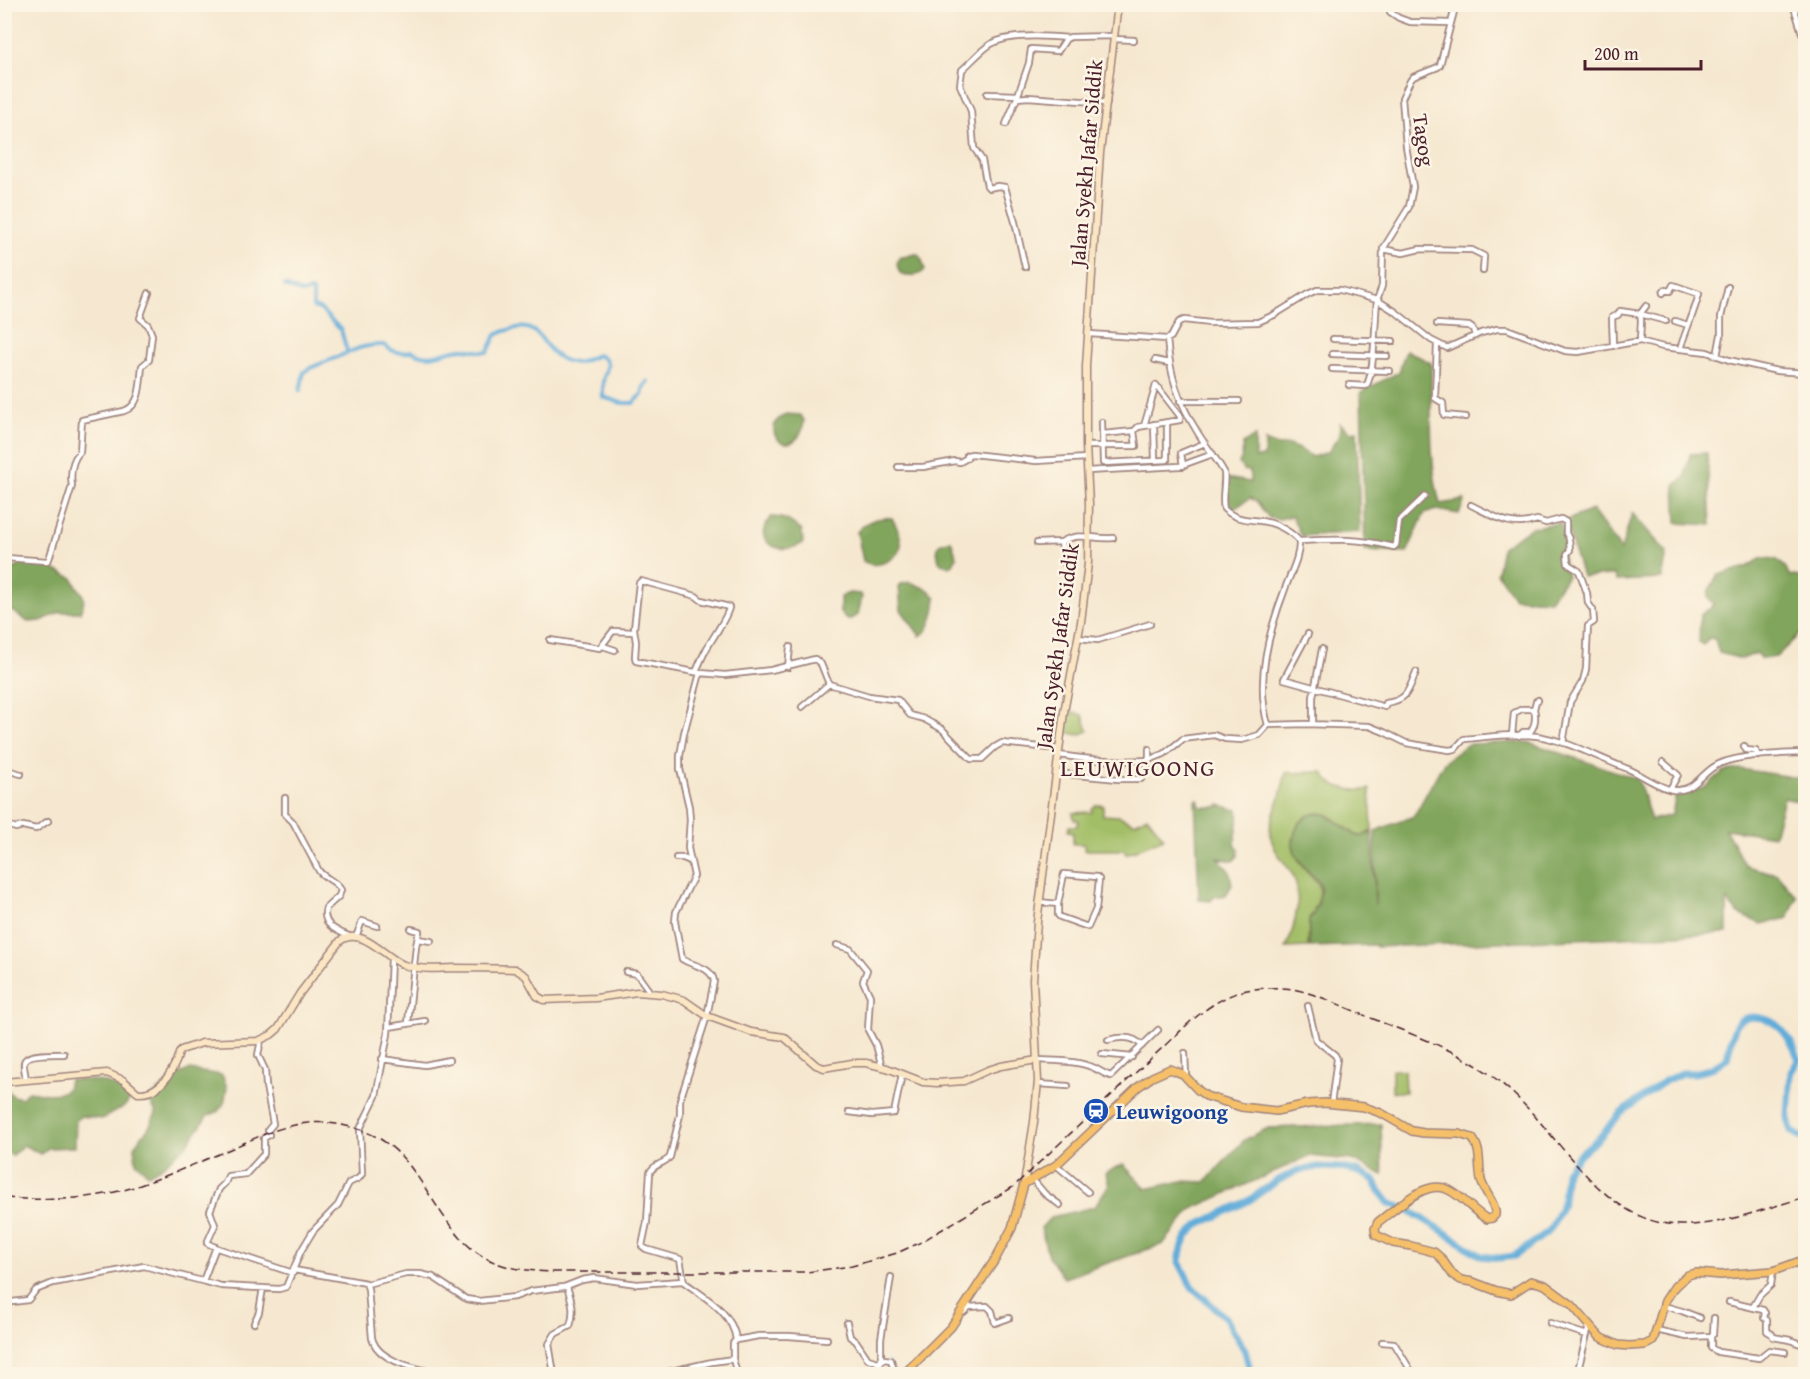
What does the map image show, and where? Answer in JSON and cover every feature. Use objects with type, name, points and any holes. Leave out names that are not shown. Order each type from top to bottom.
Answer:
[{"type":"main road","name":"Jalan Syekh Jafar Siddik","points":[[1024,1184],[1038,1084],[1033,962],[1039,902],[1068,691],[1087,578],[1089,536],[1086,374],[1100,153],[1117,11]]},
{"type":"main road","points":[[4,1082],[107,1073],[123,1080],[138,1094],[147,1093],[162,1084],[174,1067],[181,1050],[202,1043],[261,1040],[275,1032],[300,993],[339,941],[353,937],[369,942],[391,958],[415,968],[515,969],[526,976],[538,998],[544,1000],[596,998],[650,992],[684,1000],[707,1016],[751,1032],[784,1037],[820,1067],[858,1063],[882,1067],[923,1082],[937,1083],[964,1081],[1001,1066],[1037,1060]]},
{"type":"main road","points":[[904,1374],[951,1327],[996,1258],[1010,1234],[1024,1184],[1056,1165],[1146,1081],[1170,1069],[1186,1076],[1202,1093],[1241,1107],[1276,1110],[1308,1104],[1331,1104],[1371,1108],[1415,1131],[1459,1134],[1472,1138],[1478,1149],[1482,1184],[1495,1207],[1496,1212],[1492,1218],[1487,1219],[1442,1187],[1432,1187],[1416,1194],[1394,1211],[1377,1225],[1375,1233],[1379,1238],[1393,1243],[1434,1252],[1456,1278],[1497,1292],[1511,1294],[1531,1281],[1542,1283],[1572,1305],[1600,1338],[1618,1345],[1641,1346],[1650,1343],[1656,1335],[1665,1301],[1675,1286],[1692,1273],[1727,1275],[1773,1271],[1806,1259]]},
{"type":"street","points":[[1389,4],[1390,12],[1405,21],[1451,23]]},
{"type":"street","name":"Tagog","points":[[1383,249],[1409,207],[1413,187],[1402,98],[1413,77],[1440,65],[1456,4]]},
{"type":"street","points":[[1793,4],[1803,36],[1806,38]]},
{"type":"street","points":[[1025,267],[1005,187],[989,188],[987,186],[982,160],[974,148],[971,111],[960,85],[962,70],[990,44],[1001,39],[1037,36],[1134,40]]},
{"type":"street","points":[[1006,124],[1029,63],[1031,49],[1058,51],[1068,38]]},
{"type":"street","points":[[987,94],[1107,103]]},
{"type":"street","points":[[1349,385],[1366,386],[1372,370],[1377,300],[1382,286],[1383,249],[1403,253],[1420,249],[1472,250],[1482,254],[1483,271]]},
{"type":"street","points":[[1663,293],[1665,290],[1670,291],[1673,285],[1699,294],[1680,349]]},
{"type":"street","points":[[1717,356],[1721,335],[1721,317],[1728,287]]},
{"type":"street","points":[[1089,334],[1167,339],[1171,337],[1179,322],[1184,320],[1210,323],[1258,322],[1317,290],[1340,290],[1377,300],[1443,347],[1451,347],[1492,330],[1507,329],[1565,351],[1578,352],[1640,341],[1707,352],[1777,371],[1806,373]]},
{"type":"street","points":[[4,575],[6,558],[46,561],[49,559],[72,486],[75,457],[80,452],[82,420],[124,411],[134,405],[141,387],[142,366],[150,358],[152,335],[148,325],[140,319],[149,293]]},
{"type":"street","points":[[1640,341],[1640,314],[1646,306]]},
{"type":"street","points":[[1613,345],[1612,316],[1618,315],[1621,310],[1666,321]]},
{"type":"street","points":[[1675,321],[1688,326]]},
{"type":"street","points":[[1437,324],[1469,326],[1473,329],[1475,336]]},
{"type":"street","points":[[1167,339],[1169,363],[1180,401],[1225,474],[1223,506],[1227,512],[1244,520],[1268,522],[1296,537],[1299,541],[1297,555],[1280,602],[1268,647],[1263,703],[1268,725]]},
{"type":"street","points":[[1333,339],[1393,341]]},
{"type":"street","points":[[1437,344],[1435,398],[1443,404],[1444,415],[1466,417]]},
{"type":"street","points":[[1332,354],[1387,356]]},
{"type":"street","points":[[1155,360],[1169,363]]},
{"type":"street","points":[[1332,369],[1390,371]]},
{"type":"street","points":[[1103,434],[1134,431],[1138,427],[1178,421],[1180,418],[1156,385],[1144,426]]},
{"type":"street","points":[[1180,401],[1239,401]]},
{"type":"street","points":[[1102,422],[1102,463],[1166,461],[1167,423]]},
{"type":"street","points":[[1154,424],[1155,460]]},
{"type":"street","points":[[1134,431],[1138,461]]},
{"type":"street","points":[[1120,432],[1120,446]]},
{"type":"street","points":[[1167,455],[1181,453],[1205,443]]},
{"type":"street","points":[[1086,446],[1136,446]]},
{"type":"street","points":[[1181,453],[1183,466]]},
{"type":"street","points":[[898,467],[924,467],[960,462],[967,458],[967,455],[972,454],[1034,461],[1087,458]]},
{"type":"street","points":[[1087,471],[1183,466],[1213,454]]},
{"type":"street","points":[[1299,541],[1357,539],[1394,547],[1399,521],[1425,496]]},
{"type":"street","points":[[1472,505],[1509,523],[1528,523],[1537,520],[1546,524],[1561,519],[1566,522],[1570,550],[1567,554],[1568,564],[1577,568],[1579,572],[1587,593],[1588,603],[1593,610],[1594,622],[1588,627],[1586,669],[1583,681],[1570,702],[1563,743]]},
{"type":"street","points":[[1037,543],[1061,542],[1075,536],[1113,538]]},
{"type":"street","points":[[1061,542],[1064,563]]},
{"type":"street","points":[[683,1281],[680,1259],[644,1249],[642,1241],[647,1222],[652,1168],[670,1157],[680,1115],[680,1100],[707,1016],[714,978],[709,972],[682,959],[675,922],[677,908],[694,876],[688,848],[689,807],[680,769],[680,756],[698,673],[709,644],[730,610],[728,606],[641,581],[639,583],[634,632],[636,661],[698,673],[740,674],[817,660],[824,669],[829,684]]},
{"type":"street","points":[[1078,638],[1098,640],[1150,624]]},
{"type":"street","points":[[603,646],[615,630],[634,632]]},
{"type":"street","points":[[1308,634],[1284,679],[1385,706],[1386,703],[1398,702],[1406,694],[1416,672]]},
{"type":"street","points":[[550,640],[598,648],[603,646],[615,650]]},
{"type":"street","points":[[788,667],[790,647]]},
{"type":"street","points":[[1313,724],[1315,687],[1322,649]]},
{"type":"street","points":[[829,684],[869,696],[898,700],[910,715],[924,719],[942,729],[971,759],[982,759],[1002,743],[1111,762],[1149,760],[1164,754],[1183,739],[1214,735],[1234,741],[1242,740],[1259,735],[1268,725],[1369,726],[1406,743],[1449,750],[1455,749],[1464,739],[1512,735],[1534,736],[1563,743],[1670,789],[1682,789],[1691,787],[1720,763],[1758,756],[1806,753]]},
{"type":"street","points":[[802,707],[829,684]]},
{"type":"street","points":[[1519,736],[1523,732],[1532,730],[1535,718],[1534,709],[1538,700]]},
{"type":"street","points":[[1512,735],[1514,713],[1522,709],[1534,709]]},
{"type":"street","points":[[1744,746],[1746,750],[1756,751],[1758,756]]},
{"type":"street","points":[[1056,773],[1140,779],[1144,775],[1149,760],[1149,749]]},
{"type":"street","points":[[1663,762],[1678,775],[1670,789]]},
{"type":"street","points":[[4,770],[21,774]]},
{"type":"street","points":[[285,798],[285,814],[293,822],[319,871],[338,885],[341,890],[339,896],[326,908],[325,917],[334,930],[353,937],[362,921],[376,926]]},
{"type":"street","points":[[4,824],[16,828],[23,826],[36,829],[48,821]]},
{"type":"street","points":[[676,858],[690,861]]},
{"type":"street","points":[[1064,874],[1098,878],[1096,909],[1089,926],[1060,917],[1058,904],[1064,874]]},
{"type":"street","points":[[1039,902],[1058,904]]},
{"type":"street","points":[[408,1023],[419,931],[411,929]]},
{"type":"street","points":[[418,939],[431,941]]},
{"type":"street","points":[[837,945],[850,949],[867,969],[863,981],[870,996],[868,1030],[876,1045],[882,1067]]},
{"type":"street","points":[[4,1304],[27,1300],[36,1290],[53,1283],[138,1266],[150,1267],[221,1286],[282,1289],[286,1287],[301,1251],[313,1231],[338,1205],[349,1183],[362,1174],[360,1129],[376,1096],[389,1027],[391,958]]},
{"type":"street","points":[[626,972],[638,974],[650,992]]},
{"type":"street","points":[[1308,1006],[1316,1040],[1337,1059],[1331,1104]]},
{"type":"street","points":[[389,1027],[425,1021]]},
{"type":"street","points":[[1037,1060],[1081,1064],[1111,1076],[1158,1030]]},
{"type":"street","points":[[1108,1040],[1132,1039],[1139,1041],[1142,1046]]},
{"type":"street","points":[[261,1040],[258,1055],[265,1070],[273,1124],[268,1130],[268,1135],[264,1137],[264,1154],[246,1174],[228,1176],[219,1190],[210,1211],[215,1225],[208,1244],[294,1272],[347,1278],[367,1284],[406,1274],[420,1274],[433,1277],[466,1299],[479,1301],[567,1287],[578,1281],[594,1278],[637,1284],[683,1281],[716,1305],[734,1327],[736,1340]]},
{"type":"street","points":[[1185,1053],[1186,1076]]},
{"type":"street","points":[[26,1080],[24,1061],[26,1058],[37,1054],[64,1054]]},
{"type":"street","points":[[1102,1054],[1132,1057]]},
{"type":"street","points":[[382,1059],[425,1065],[449,1060]]},
{"type":"street","points":[[849,1112],[872,1116],[894,1113],[902,1074]]},
{"type":"street","points":[[1038,1084],[1068,1086]]},
{"type":"street","points":[[1056,1165],[1088,1192]]},
{"type":"street","points":[[1033,1180],[1045,1194],[1060,1205]]},
{"type":"street","points":[[203,1281],[216,1247]]},
{"type":"street","points":[[1754,1307],[1760,1295],[1771,1285],[1773,1271]]},
{"type":"street","points":[[877,1374],[891,1277]]},
{"type":"street","points":[[367,1284],[372,1338],[375,1345],[399,1363],[441,1374]]},
{"type":"street","points":[[554,1374],[549,1344],[555,1334],[570,1326],[573,1312],[567,1287]]},
{"type":"street","points":[[254,1323],[259,1312],[263,1288]]},
{"type":"street","points":[[1729,1302],[1763,1310],[1764,1318],[1767,1320],[1767,1331],[1773,1337],[1806,1346]]},
{"type":"street","points":[[951,1327],[969,1307],[987,1306],[990,1308],[995,1323],[1009,1318]]},
{"type":"street","points":[[1664,1306],[1700,1318]]},
{"type":"street","points":[[1714,1318],[1711,1348],[1718,1352],[1759,1358],[1769,1350],[1785,1352]]},
{"type":"street","points":[[847,1323],[850,1337],[856,1341],[868,1359],[880,1363]]},
{"type":"street","points":[[1550,1323],[1587,1335]]},
{"type":"street","points":[[1577,1374],[1589,1326]]},
{"type":"street","points":[[1656,1330],[1687,1337],[1711,1336]]},
{"type":"street","points":[[737,1374],[732,1343],[736,1340],[768,1336],[827,1339]]},
{"type":"street","points":[[1382,1342],[1395,1343],[1413,1374]]},
{"type":"street","points":[[880,1363],[886,1358],[891,1360],[895,1374]]},
{"type":"street","points":[[658,1374],[733,1359]]},
{"type":"green space","points":[[918,254],[922,260],[925,270],[913,276],[901,274],[897,266],[899,258]]},
{"type":"green space","points":[[1406,350],[1431,363],[1432,452],[1440,504],[1465,500],[1459,514],[1436,510],[1424,514],[1407,553],[1365,551],[1361,392],[1399,372]]},
{"type":"green space","points":[[786,414],[800,415],[804,420],[797,439],[785,443],[776,437],[774,431],[775,424]]},
{"type":"green space","points":[[1340,423],[1350,432],[1357,431],[1360,532],[1301,536],[1292,516],[1279,519],[1269,518],[1257,502],[1250,498],[1234,509],[1227,499],[1225,478],[1250,482],[1250,471],[1243,470],[1239,463],[1243,444],[1255,436],[1255,458],[1264,457],[1265,441],[1278,446],[1289,445],[1312,457],[1328,452],[1339,436]]},
{"type":"green space","points":[[1707,453],[1711,525],[1677,523],[1675,485],[1685,477],[1690,454]]},
{"type":"green space","points":[[1592,510],[1621,550],[1632,513],[1667,553],[1662,579],[1616,581],[1615,575],[1582,577],[1565,521]]},
{"type":"green space","points":[[771,517],[784,519],[802,531],[803,543],[786,548],[771,545],[763,534]]},
{"type":"green space","points":[[892,518],[901,538],[899,550],[886,562],[868,564],[863,561],[857,532],[864,525],[873,521]]},
{"type":"green space","points":[[1560,523],[1566,543],[1562,554],[1567,576],[1550,600],[1514,598],[1497,573],[1502,547],[1532,527]]},
{"type":"green space","points":[[951,540],[957,557],[949,567],[939,562],[937,551],[939,544]]},
{"type":"green space","points":[[1762,558],[1776,559],[1786,568],[1789,575],[1805,578],[1805,633],[1802,632],[1776,657],[1762,659],[1757,653],[1742,659],[1719,653],[1715,639],[1709,638],[1703,645],[1699,642],[1700,615],[1714,604],[1708,598],[1709,590],[1718,575],[1747,567]]},
{"type":"green space","points":[[23,562],[47,566],[73,578],[84,600],[80,612],[60,612],[41,621],[28,622],[12,611],[5,610],[4,570],[15,568]]},
{"type":"green space","points":[[910,582],[929,590],[936,598],[930,625],[920,636],[901,610],[899,587],[901,584]]},
{"type":"green space","points":[[849,593],[861,594],[862,597],[858,615],[848,620],[840,613],[840,597]]},
{"type":"green space","points":[[1068,711],[1083,715],[1088,731],[1079,735],[1064,732]]},
{"type":"green space","points":[[1528,742],[1638,779],[1651,820],[1672,815],[1676,794],[1704,788],[1724,771],[1740,769],[1805,779],[1805,803],[1784,798],[1774,836],[1725,829],[1746,866],[1777,874],[1797,897],[1788,918],[1761,924],[1737,913],[1727,900],[1727,933],[1376,947],[1376,945],[1309,947],[1309,918],[1312,917],[1318,905],[1321,888],[1319,882],[1304,867],[1295,853],[1293,844],[1296,830],[1306,817],[1313,814],[1325,814],[1357,836],[1372,832],[1375,905],[1375,831],[1414,816],[1444,762],[1468,744]]},
{"type":"green space","points":[[1323,772],[1328,780],[1337,786],[1355,790],[1370,789],[1372,830],[1363,836],[1357,835],[1334,818],[1317,813],[1310,815],[1299,824],[1293,838],[1293,846],[1302,865],[1318,883],[1319,896],[1315,911],[1309,918],[1308,947],[1286,948],[1297,910],[1297,889],[1291,872],[1272,843],[1271,823],[1286,773]]},
{"type":"green space","points":[[1198,799],[1200,807],[1218,807],[1219,805],[1238,810],[1235,844],[1239,849],[1238,856],[1233,861],[1218,858],[1230,872],[1232,885],[1226,895],[1214,897],[1211,901],[1199,900],[1195,800]]},
{"type":"green space","points":[[1095,805],[1103,805],[1103,815],[1119,816],[1135,823],[1147,816],[1164,838],[1126,854],[1124,850],[1084,850],[1084,844],[1073,844],[1073,832],[1068,831],[1069,826],[1077,826],[1079,820],[1074,820],[1073,813],[1092,812]]},
{"type":"green space","points":[[189,1070],[222,1075],[227,1087],[224,1104],[217,1112],[207,1116],[187,1145],[162,1166],[148,1174],[136,1162],[134,1146],[148,1129],[156,1113],[149,1099],[177,1075]]},
{"type":"green space","points":[[1392,1070],[1404,1070],[1405,1092],[1392,1092]]},
{"type":"green space","points":[[69,1080],[110,1084],[131,1098],[124,1107],[102,1119],[81,1116],[76,1121],[75,1147],[48,1148],[41,1154],[23,1145],[12,1156],[5,1151],[5,1087],[13,1096],[22,1098],[28,1091],[58,1093],[67,1089]]},
{"type":"green space","points":[[1381,1124],[1383,1175],[1352,1160],[1309,1156],[1192,1209],[1163,1244],[1064,1278],[1048,1256],[1041,1228],[1051,1217],[1094,1207],[1109,1185],[1106,1173],[1123,1164],[1146,1189],[1182,1181],[1205,1182],[1244,1140],[1268,1128]]},
{"type":"waterway","points":[[285,286],[302,293],[310,291],[313,293],[313,307],[320,309],[341,330],[347,351]]},
{"type":"waterway","points":[[300,391],[304,372],[362,347],[384,345],[397,352],[412,351],[426,356],[464,349],[488,352],[496,335],[526,328],[534,331],[563,360],[576,363],[598,355],[606,360],[603,397],[622,403],[633,403],[642,395],[648,381]]},
{"type":"waterway","points":[[1248,1374],[1249,1366],[1245,1351],[1226,1318],[1192,1287],[1179,1262],[1181,1250],[1187,1237],[1198,1225],[1248,1201],[1277,1181],[1297,1171],[1318,1167],[1360,1172],[1374,1180],[1389,1203],[1408,1210],[1481,1256],[1499,1258],[1514,1256],[1550,1230],[1563,1199],[1566,1171],[1581,1153],[1599,1138],[1621,1113],[1665,1081],[1682,1073],[1710,1069],[1727,1059],[1735,1027],[1743,1019],[1752,1017],[1763,1018],[1777,1025],[1792,1044],[1799,1059],[1791,1072],[1788,1117],[1791,1131],[1806,1140]]},
{"type":"waterway","points":[[888,1362],[891,1374]]},
{"type":"railway","points":[[4,1198],[75,1198],[126,1189],[175,1172],[280,1129],[322,1122],[358,1129],[391,1146],[414,1172],[455,1232],[475,1251],[494,1262],[510,1267],[552,1272],[807,1272],[852,1266],[897,1253],[921,1242],[1013,1187],[1204,1011],[1236,993],[1275,988],[1295,990],[1325,999],[1425,1039],[1487,1072],[1537,1118],[1571,1159],[1608,1196],[1628,1210],[1650,1220],[1688,1225],[1708,1223],[1806,1197]]},
{"type":"place","name":"Leuwigoong","points":[[1096,1111]]},
{"type":"district","name":"LEUWIGOONG","points":[[1138,767]]}]
